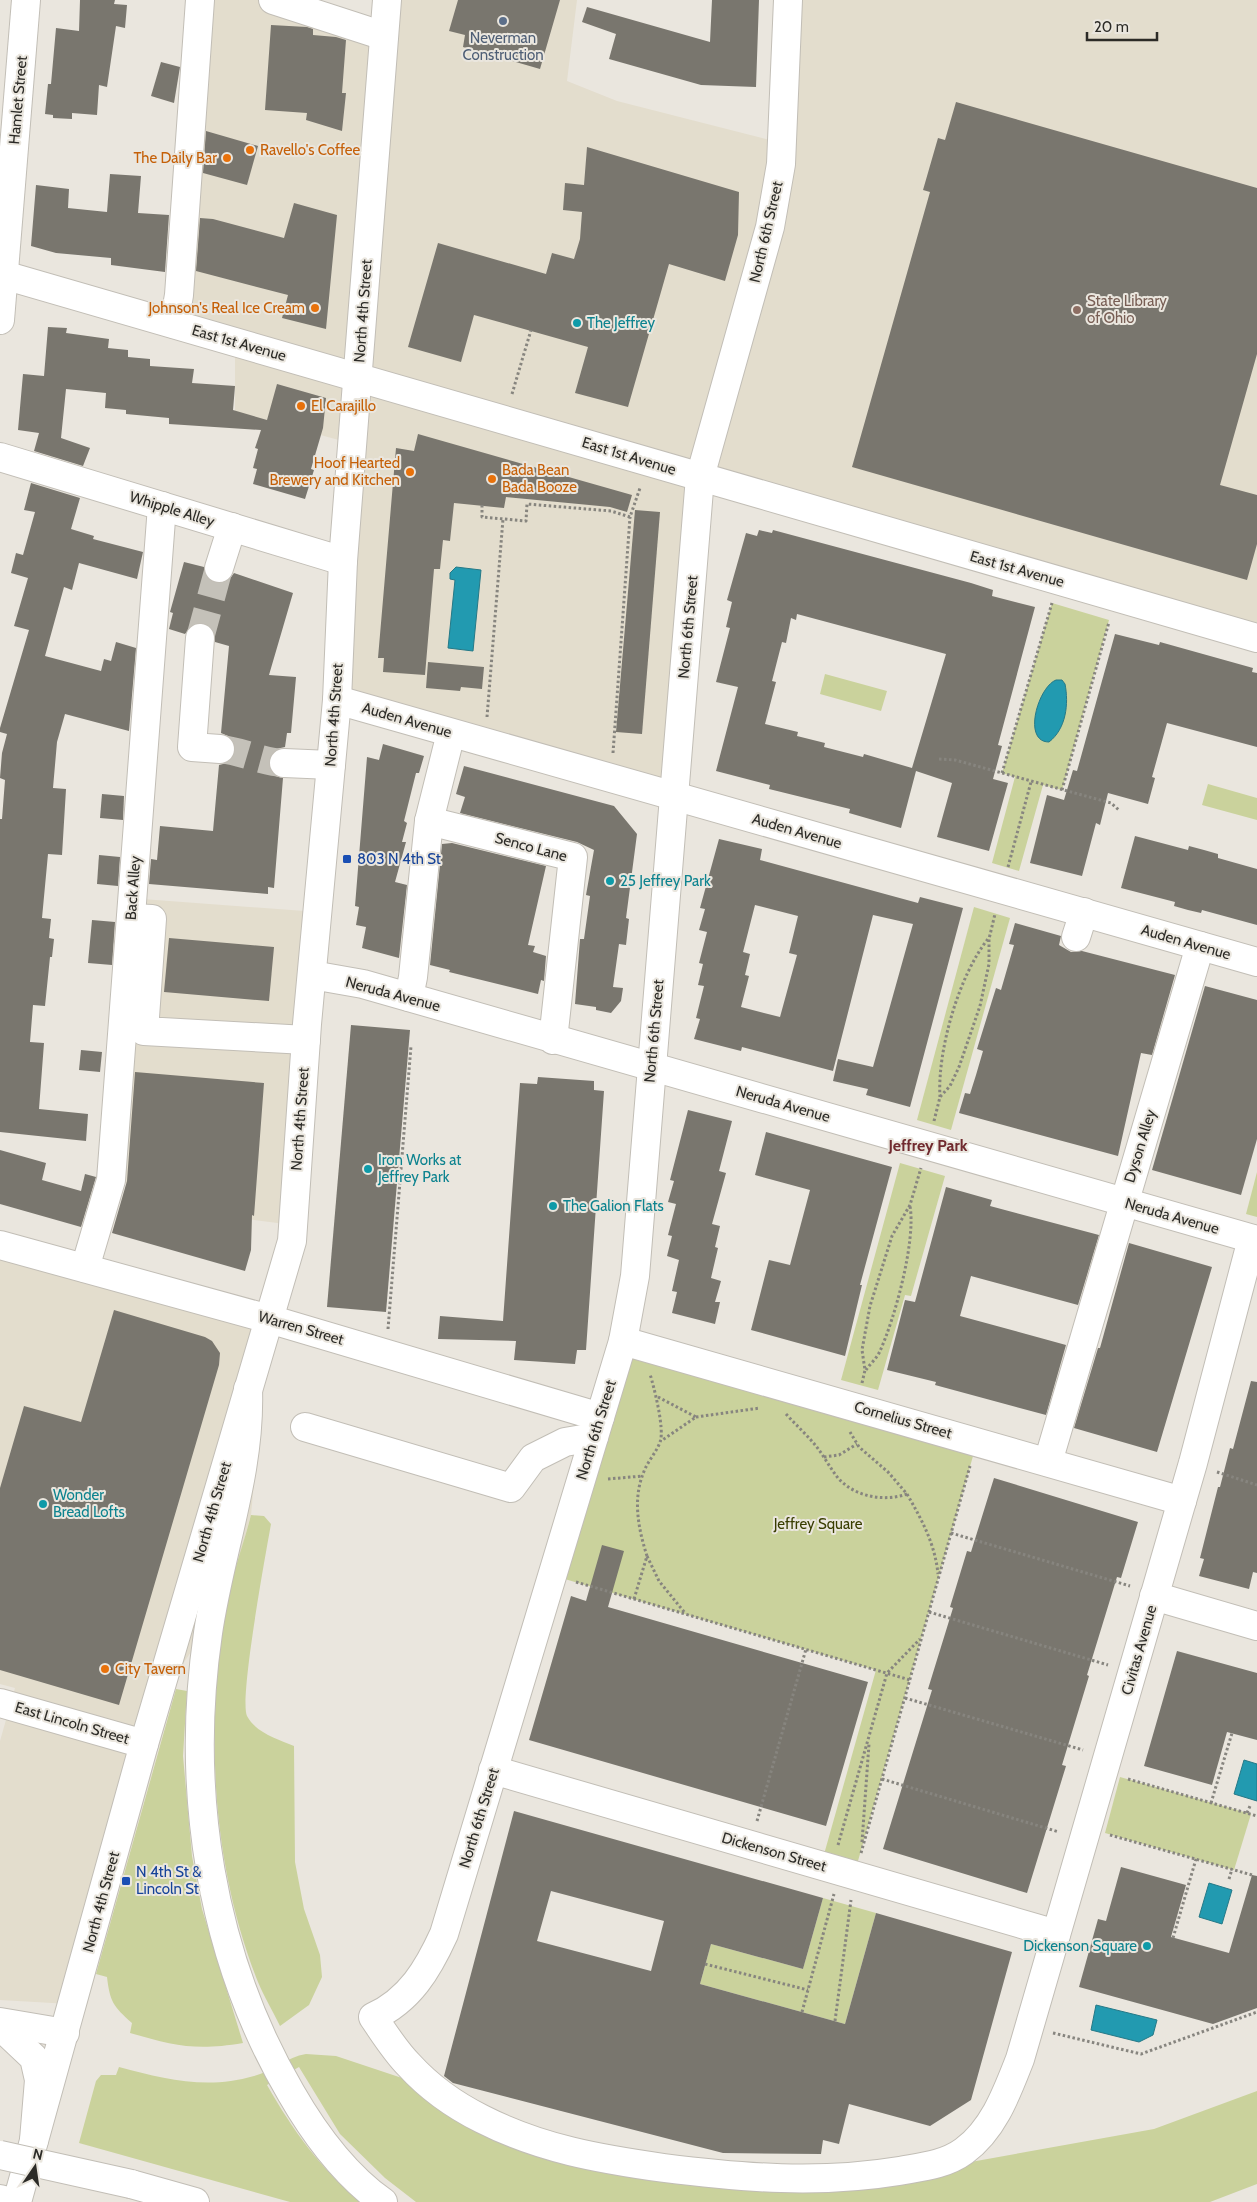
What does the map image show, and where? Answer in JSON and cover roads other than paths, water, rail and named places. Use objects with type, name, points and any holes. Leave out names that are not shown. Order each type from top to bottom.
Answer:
[{"type":"main road","name":"Hamlet Street","points":[[0,320],[10,85],[26,0]]},
{"type":"main road","points":[[174,324],[179,295],[200,0]]},
{"type":"main road","points":[[273,0],[384,36]]},
{"type":"main road","name":"North 4th Street","points":[[16,2202],[65,2033],[144,1744],[292,1241],[306,1040],[336,700],[343,561],[387,0]]},
{"type":"main road","name":"North 6th Street","points":[[372,2017],[413,1988],[428,1969],[444,1934],[623,1341],[635,1276],[650,1067],[700,477],[770,227],[781,164],[788,0]]},
{"type":"main road","name":"East 1st Avenue","points":[[2,274],[1257,638]]},
{"type":"main road","name":"Whipple Alley","points":[[0,457],[343,561]]},
{"type":"main road","name":"Back Alley","points":[[85,1268],[111,1180],[162,506]]},
{"type":"main road","points":[[219,568],[232,527]]},
{"type":"main road","points":[[200,638],[192,747],[220,749]]},
{"type":"main road","name":"Auden Avenue","points":[[336,700],[674,797],[1080,925],[1200,946],[1257,962]]},
{"type":"main road","points":[[409,997],[413,977],[429,821],[451,733]]},
{"type":"main road","points":[[284,763],[331,765]]},
{"type":"main road","name":"Senco Lane","points":[[429,821],[573,857],[553,1040]]},
{"type":"main road","points":[[131,918],[152,918],[144,1031],[306,1040]]},
{"type":"main road","name":"Dyson Alley","points":[[1048,1462],[1200,946]]},
{"type":"main road","name":"Neruda Avenue","points":[[312,975],[354,982],[409,997],[553,1040],[1255,1240]]},
{"type":"main road","name":"Civitas Avenue","points":[[372,2017],[409,2065],[448,2099],[482,2119],[533,2142],[587,2156],[708,2174],[804,2180],[877,2174],[936,2165],[963,2152],[982,2136],[1001,2105],[1020,2058],[1056,1934],[1142,1591],[1182,1501],[1255,1240]]},
{"type":"main road","name":"Warren Street","points":[[0,1244],[269,1319],[597,1427]]},
{"type":"main road","name":"Cornelius Street","points":[[623,1341],[1182,1501]]},
{"type":"main road","points":[[248,1389],[247,1445],[238,1493],[219,1570],[207,1641],[200,1706],[199,1759],[206,1848],[228,1948],[255,2024],[280,2075],[305,2116],[339,2161],[383,2202]]},
{"type":"main road","points":[[306,1426],[511,1488],[534,1458],[597,1427]]},
{"type":"main road","points":[[1142,1591],[1257,1626]]},
{"type":"main road","name":"East Lincoln Street","points":[[0,1703],[144,1744]]},
{"type":"main road","name":"Dickenson Street","points":[[493,1770],[858,1863],[1056,1934]]},
{"type":"main road","points":[[0,2022],[65,2033]]},
{"type":"main road","points":[[0,2026],[34,2058],[39,2080],[34,2140]]},
{"type":"main road","points":[[0,2155],[131,2184],[195,2202]]},
{"type":"main road","points":[[0,2199],[12,2202]]},
{"type":"water","points":[[456,567],[481,570],[473,651],[448,648],[455,580],[450,579],[450,573]]},
{"type":"water","points":[[1056,680],[1062,680],[1065,684],[1067,700],[1063,723],[1055,737],[1049,742],[1041,740],[1036,733],[1036,714],[1044,693],[1049,685]]},
{"type":"water","points":[[1244,1760],[1257,1764],[1257,1801],[1234,1794]]},
{"type":"water","points":[[1209,1883],[1232,1890],[1222,1924],[1199,1917]]},
{"type":"water","points":[[1096,2005],[1157,2020],[1153,2035],[1139,2042],[1091,2030]]},
{"type":"tunnel","points":[[200,638],[219,568]]},
{"type":"tunnel","points":[[220,749],[284,763]]},
{"type":"place","name":"Neverman Construction","points":[[503,21]]},
{"type":"place","name":"Ravello's Coffee","points":[[250,150]]},
{"type":"place","name":"The Daily Bar","points":[[227,158]]},
{"type":"place","name":"Johnson's Real Ice Cream","points":[[315,308]]},
{"type":"place","name":"State Library of Ohio","points":[[1077,310]]},
{"type":"place","name":"The Jeffrey","points":[[577,323]]},
{"type":"place","name":"El Carajillo","points":[[301,406]]},
{"type":"place","name":"Hoof Hearted Brewery and Kitchen","points":[[410,472]]},
{"type":"place","name":"Bada Bean Bada Booze","points":[[492,479]]},
{"type":"place","name":"803 N 4th St","points":[[347,859]]},
{"type":"place","name":"25 Jeffrey Park","points":[[610,881]]},
{"type":"place","name":"Iron Works at Jeffrey Park","points":[[368,1169]]},
{"type":"place","name":"The Galion Flats","points":[[553,1206]]},
{"type":"place","name":"Wonder Bread Lofts","points":[[43,1504]]},
{"type":"place","name":"City Tavern","points":[[105,1669]]},
{"type":"place","name":"N 4th St & Lincoln St","points":[[126,1881]]},
{"type":"place","name":"Dickenson Square","points":[[1147,1946]]},
{"type":"district","name":"Jeffrey Park","points":[[928,1145]]},
{"type":"park label","name":"Jeffrey Square","points":[[818,1524]]}]
